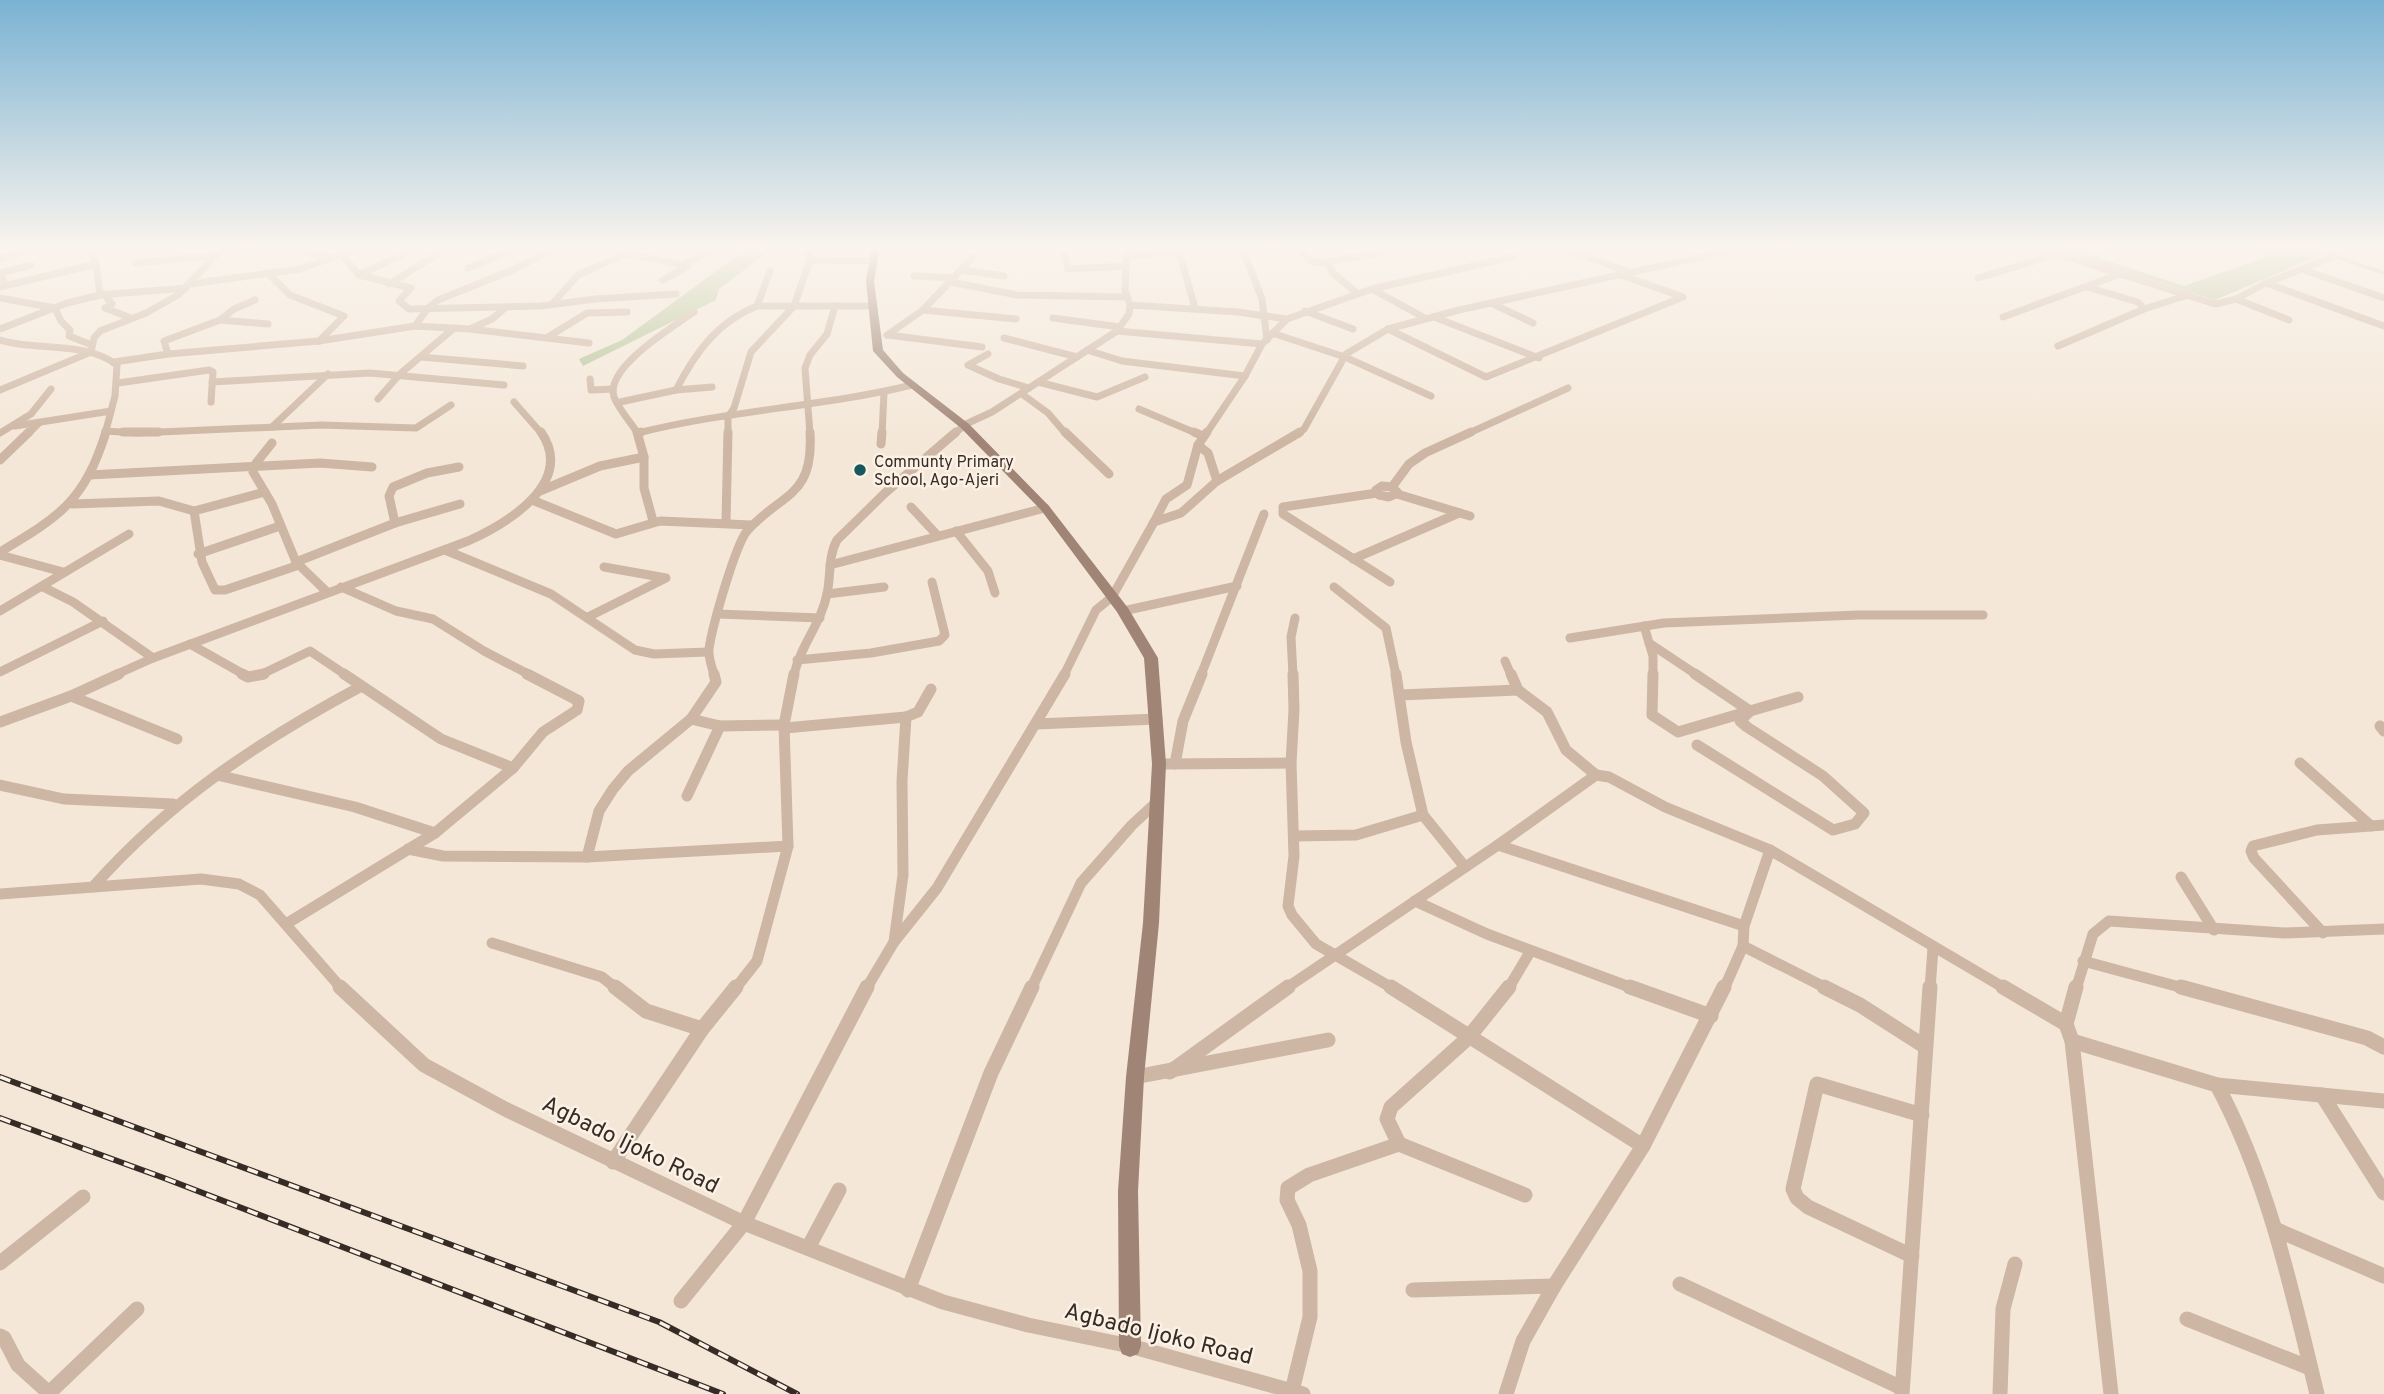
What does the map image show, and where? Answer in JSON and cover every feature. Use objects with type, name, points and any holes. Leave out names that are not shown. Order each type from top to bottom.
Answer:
[{"type":"main road","points":[[875,312],[881,336],[878,351],[885,360],[912,385],[965,426],[1045,508],[1123,611],[1151,658],[1157,719],[1167,764],[1158,801],[1151,923],[1135,1077],[1128,1191],[1130,1346]]},
{"type":"street","points":[[0,329],[44,312]]},
{"type":"street","points":[[57,312],[70,330],[69,336],[114,362],[168,354],[320,341],[415,326],[470,329],[589,343]]},
{"type":"street","points":[[116,312],[131,318]]},
{"type":"street","points":[[0,390],[91,349],[100,331],[145,312]]},
{"type":"street","points":[[168,354],[164,341],[220,320],[230,312]]},
{"type":"street","points":[[320,341],[344,316],[334,312]]},
{"type":"street","points":[[415,326],[425,312]]},
{"type":"street","points":[[470,329],[500,312]]},
{"type":"street","points":[[548,337],[587,313],[624,312]]},
{"type":"street","points":[[653,521],[645,488],[644,457],[638,433],[620,402],[614,397],[613,389],[628,359],[694,312]]},
{"type":"street","points":[[676,390],[703,345],[740,312]]},
{"type":"street","points":[[726,522],[727,423],[751,352],[788,312]]},
{"type":"street","points":[[587,857],[598,811],[613,789],[628,771],[691,719],[716,682],[708,652],[740,541],[751,525],[794,493],[804,480],[809,442],[806,365],[811,352],[825,338],[833,312]]},
{"type":"street","points":[[881,336],[920,312]]},
{"type":"street","points":[[944,312],[1016,319]]},
{"type":"street","points":[[613,1163],[702,1029],[757,961],[788,846],[785,726],[797,660],[820,618],[827,594],[833,547],[841,534],[885,493],[965,426],[1119,329],[1129,312]]},
{"type":"street","points":[[1238,312],[1287,319]]},
{"type":"street","points":[[681,1301],[744,1223],[851,1013],[894,942],[937,888],[1061,682],[1096,610],[1112,597],[1166,499],[1189,481],[1200,441],[1267,339],[1287,319],[1303,312]]},
{"type":"street","points":[[1308,312],[1353,329]]},
{"type":"street","points":[[1414,312],[1425,318]]},
{"type":"street","points":[[1154,522],[1181,513],[1217,481],[1304,429],[1345,357],[1353,348],[1388,329],[1454,312]]},
{"type":"street","points":[[1510,312],[1533,323]]},
{"type":"street","points":[[1388,329],[1486,377],[1539,358],[1647,312]]},
{"type":"street","points":[[2003,317],[2017,312]]},
{"type":"street","points":[[2058,346],[2137,312]]},
{"type":"street","points":[[2269,312],[2289,320]]},
{"type":"street","points":[[2346,312],[2384,326]]},
{"type":"street","points":[[1265,314],[1262,329],[1267,339]]},
{"type":"street","points":[[1434,317],[1539,358]]},
{"type":"street","points":[[1053,318],[1119,329],[1267,339],[1345,357],[1431,396]]},
{"type":"street","points":[[220,320],[268,324]]},
{"type":"street","points":[[378,399],[400,373],[454,328]]},
{"type":"street","points":[[881,336],[915,337],[985,351],[968,365],[999,379],[1029,388],[1097,397],[1145,377]]},
{"type":"street","points":[[1004,338],[1077,357]]},
{"type":"street","points":[[0,340],[27,348],[91,349]]},
{"type":"street","points":[[1087,350],[1122,361],[1245,376]]},
{"type":"street","points":[[421,357],[523,366]]},
{"type":"street","points":[[0,553],[72,504],[89,475],[111,411],[118,383],[114,362]]},
{"type":"street","points":[[118,383],[209,370],[212,372],[211,402]]},
{"type":"street","points":[[212,382],[328,374],[400,373],[504,384]]},
{"type":"street","points":[[272,427],[328,374]]},
{"type":"street","points":[[590,379],[591,390],[613,389]]},
{"type":"street","points":[[0,383],[13,384]]},
{"type":"street","points":[[638,433],[730,413],[808,405],[884,393],[912,385]]},
{"type":"street","points":[[620,402],[676,390],[712,387]]},
{"type":"street","points":[[1029,388],[1077,446],[1093,457],[1109,474]]},
{"type":"street","points":[[1395,490],[1409,464],[1425,453],[1568,388]]},
{"type":"street","points":[[0,433],[15,426],[36,409],[51,389]]},
{"type":"street","points":[[881,444],[884,393]]},
{"type":"street","points":[[0,722],[71,696],[153,658],[445,550],[507,523],[540,491],[548,470],[549,450],[534,423],[514,402]]},
{"type":"street","points":[[105,431],[137,433],[321,425],[416,428],[451,405]]},
{"type":"street","points":[[1139,409],[1200,441],[1208,453],[1217,481]]},
{"type":"street","points":[[15,426],[111,411]]},
{"type":"street","points":[[0,460],[39,423]]},
{"type":"street","points":[[253,467],[271,443]]},
{"type":"street","points":[[540,491],[589,470],[644,457]]},
{"type":"street","points":[[89,475],[320,463],[372,467]]},
{"type":"street","points":[[253,467],[297,564],[327,592]]},
{"type":"street","points":[[395,523],[389,496],[393,487],[427,473],[459,467]]},
{"type":"street","points":[[1390,582],[1287,517],[1283,514],[1283,507],[1377,493],[1379,487],[1469,516]]},
{"type":"street","points":[[72,504],[159,501],[194,511],[265,492]]},
{"type":"street","points":[[532,500],[616,534],[628,534],[653,521],[751,525]]},
{"type":"street","points":[[194,511],[198,554],[205,574],[215,590],[219,591],[297,564],[395,523],[460,505]]},
{"type":"street","points":[[911,507],[938,536]]},
{"type":"street","points":[[830,565],[1045,508]]},
{"type":"street","points":[[1353,559],[1459,513]]},
{"type":"street","points":[[1264,514],[1167,764],[1291,763]]},
{"type":"street","points":[[198,554],[280,526]]},
{"type":"street","points":[[957,531],[988,571],[995,593]]},
{"type":"street","points":[[0,611],[129,534]]},
{"type":"street","points":[[445,550],[551,594],[642,653],[708,652]]},
{"type":"street","points":[[0,553],[63,572]]},
{"type":"street","points":[[588,617],[666,578],[604,567]]},
{"type":"street","points":[[797,660],[871,653],[939,641],[945,635],[932,583]]},
{"type":"street","points":[[1123,611],[1237,586]]},
{"type":"street","points":[[43,587],[103,621],[153,658]]},
{"type":"street","points":[[286,925],[435,833],[513,768],[543,732],[577,709],[579,701],[484,651],[433,619],[396,611],[341,587]]},
{"type":"street","points":[[827,594],[884,587]]},
{"type":"street","points":[[1334,587],[1386,628],[1401,695],[1406,742],[1423,815],[1465,867]]},
{"type":"street","points":[[718,614],[820,618]]},
{"type":"street","points":[[1570,638],[1664,623],[1858,615],[1983,615]]},
{"type":"street","points":[[1296,618],[1291,637],[1294,836],[1288,906],[1307,936],[1412,999],[1468,1038],[1643,1146]]},
{"type":"street","points":[[0,671],[103,621]]},
{"type":"street","points":[[1644,626],[1653,656],[1652,715],[1678,732],[1798,697]]},
{"type":"street","points":[[1649,643],[1750,711]]},
{"type":"street","points":[[190,644],[248,677],[257,677],[310,651],[441,739],[513,768]]},
{"type":"street","points":[[1505,661],[1518,690],[1547,712],[1566,750],[1596,775],[1609,777],[1665,807],[1770,850],[2066,1024]]},
{"type":"street","points":[[93,887],[124,849],[173,804],[270,736],[360,687]]},
{"type":"street","points":[[691,719],[720,726],[785,726],[906,717],[918,712],[931,689]]},
{"type":"street","points":[[1401,695],[1518,690]]},
{"type":"street","points":[[71,696],[177,739]]},
{"type":"street","points":[[1698,745],[1833,830],[1855,824],[1864,813],[1849,794],[1796,757],[1751,732],[1740,721],[1750,711]]},
{"type":"street","points":[[894,942],[903,875],[902,781],[906,717]]},
{"type":"street","points":[[1036,724],[1157,719]]},
{"type":"street","points":[[687,796],[720,726]]},
{"type":"street","points":[[2300,763],[2378,825]]},
{"type":"street","points":[[217,775],[338,801],[398,818],[435,833]]},
{"type":"street","points":[[1170,1072],[1333,954],[1498,845],[1596,775]]},
{"type":"street","points":[[0,785],[64,799],[173,804]]},
{"type":"street","points":[[908,1290],[991,1073],[1081,883],[1132,825],[1158,801]]},
{"type":"street","points":[[1294,836],[1356,835],[1423,815]]},
{"type":"street","points":[[2323,933],[2254,858],[2251,851],[2253,846],[2281,836],[2330,827],[2378,825]]},
{"type":"street","points":[[1498,845],[1744,926]]},
{"type":"street","points":[[408,849],[443,856],[587,857],[788,846]]},
{"type":"street","points":[[1506,1394],[1523,1341],[1554,1286],[1643,1146],[1711,1016],[1744,946],[1744,926],[1770,850]]},
{"type":"street","points":[[2181,877],[2214,930]]},
{"type":"street","name":"Agbado Ijoko Road","points":[[0,894],[201,879],[228,880],[248,886],[260,895],[344,991],[397,1043],[424,1065],[613,1163],[744,1223],[908,1290],[1028,1325],[1130,1346],[1298,1393]]},
{"type":"street","points":[[1415,901],[1461,924],[1530,951],[1711,1016]]},
{"type":"street","points":[[2111,1394],[2072,1041],[2066,1024],[2093,934],[2109,921],[2117,920],[2214,930],[2323,933],[2384,929]]},
{"type":"street","points":[[492,943],[602,977],[646,1011],[702,1029]]},
{"type":"street","points":[[1744,946],[1860,1005],[1924,1046]]},
{"type":"street","points":[[1680,1284],[1902,1391],[1922,1115],[1924,1046],[1933,948]]},
{"type":"street","points":[[1525,1195],[1399,1144],[1387,1119],[1388,1113],[1468,1038],[1507,990],[1530,951]]},
{"type":"street","points":[[2083,961],[2302,1019],[2367,1038],[2384,1047]]},
{"type":"street","points":[[1135,1077],[1328,1040]]},
{"type":"street","points":[[2072,1041],[2217,1085],[2384,1101]]},
{"type":"street","points":[[1912,1256],[1808,1207],[1797,1198],[1793,1189],[1817,1084],[1922,1115]]},
{"type":"street","points":[[2217,1085],[2237,1124],[2277,1230],[2317,1394]]},
{"type":"street","points":[[2322,1095],[2384,1193]]},
{"type":"street","points":[[1298,1393],[1310,1317],[1310,1271],[1299,1225],[1287,1200],[1287,1188],[1298,1179],[1374,1155],[1399,1144]]},
{"type":"street","points":[[808,1248],[839,1190]]},
{"type":"street","points":[[0,1263],[83,1197]]},
{"type":"street","points":[[2277,1230],[2384,1276]]},
{"type":"street","points":[[2000,1394],[2003,1309],[2015,1264]]},
{"type":"street","points":[[1413,1290],[1554,1286]]},
{"type":"street","points":[[0,1336],[4,1338],[18,1365],[49,1394],[137,1309]]},
{"type":"street","points":[[2187,1319],[2310,1368]]},
{"type":"green space","points":[[660,312],[692,312],[583,366],[579,359],[622,340]]},
{"type":"railway","points":[[0,1077],[659,1322],[797,1394]]},
{"type":"railway","points":[[0,1118],[164,1178],[723,1394]]},
{"type":"place","name":"Communty Primary School, Ago-Ajeri","points":[[860,470]]}]
